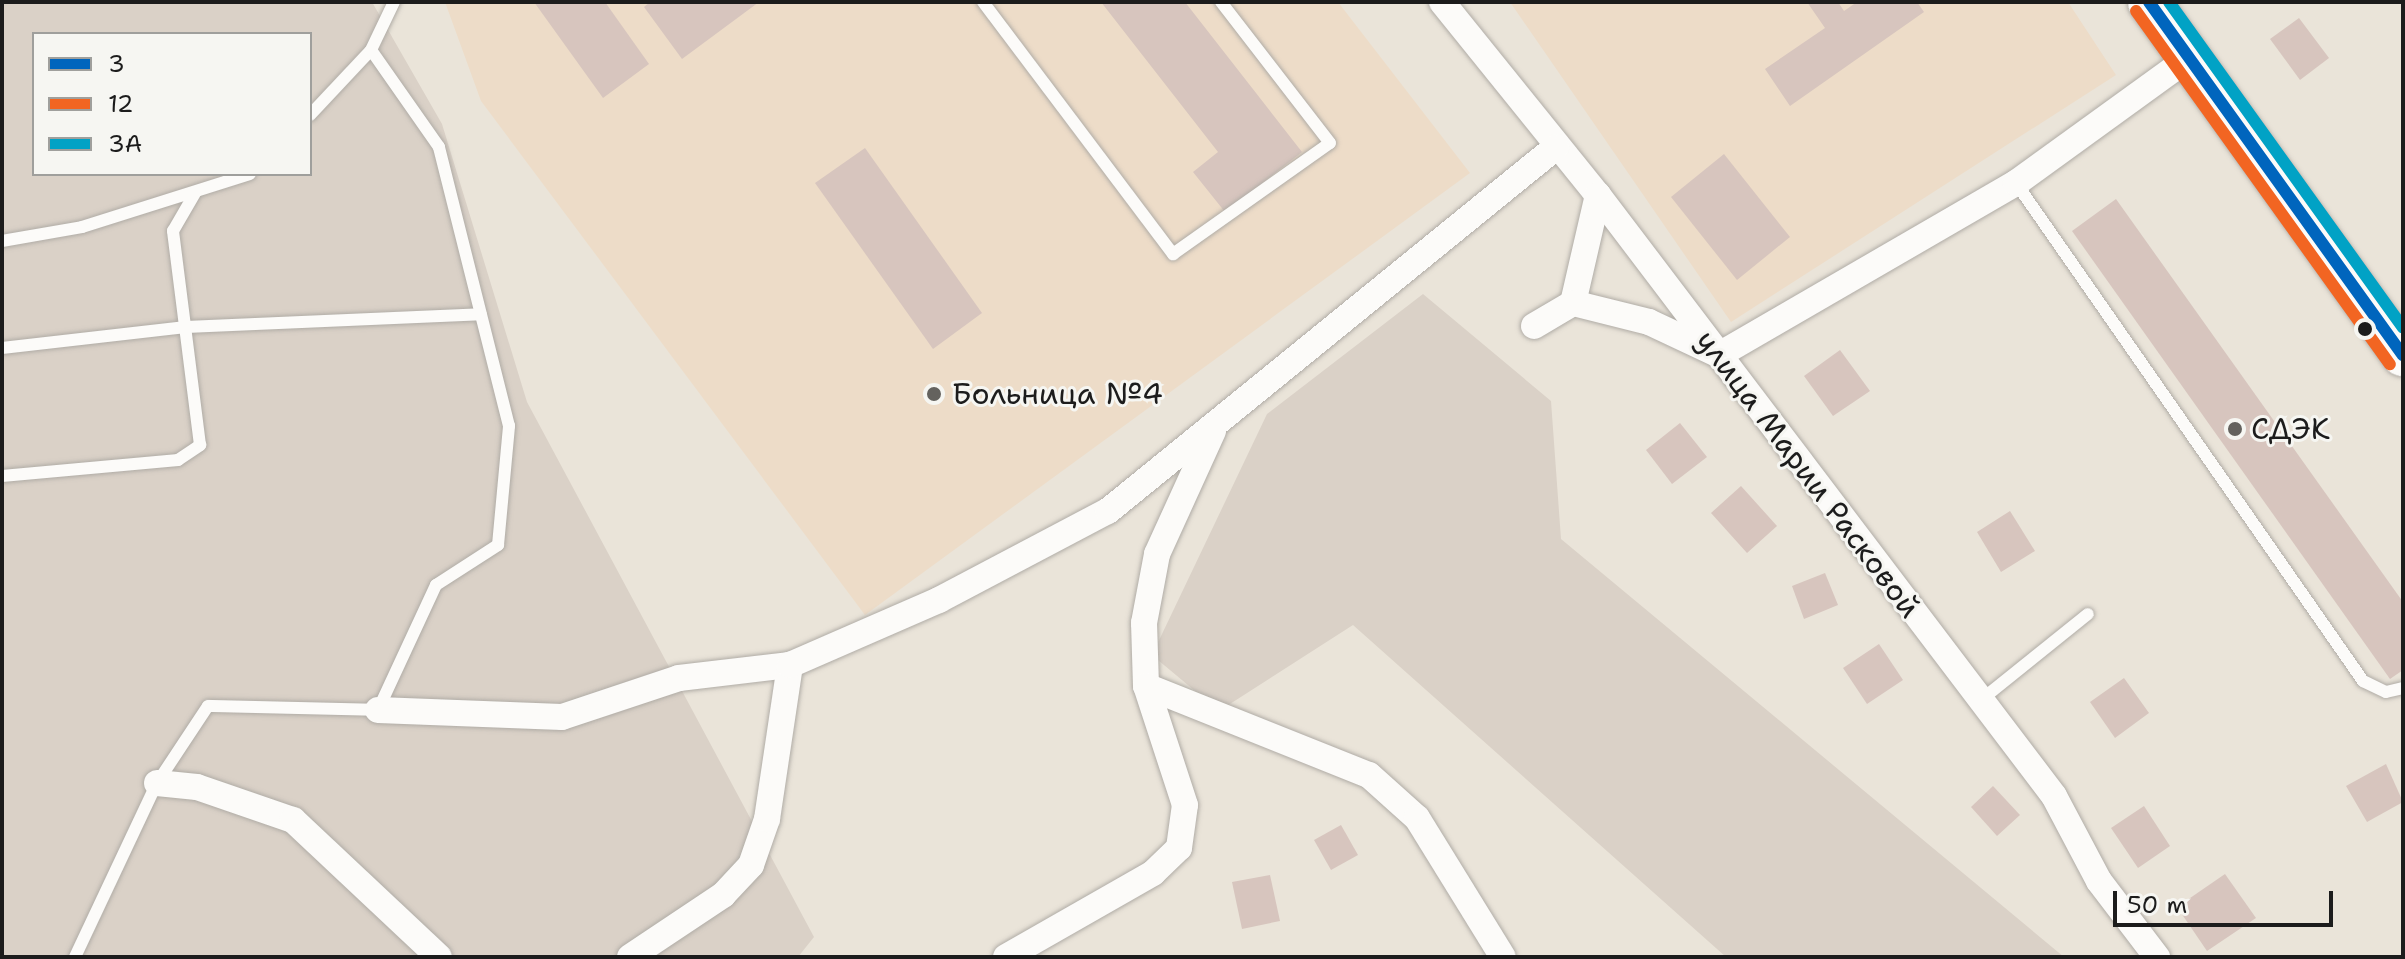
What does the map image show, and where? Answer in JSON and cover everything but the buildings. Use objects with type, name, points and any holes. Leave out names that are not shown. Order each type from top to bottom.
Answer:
[{"type":"main road","points":[[2149,2],[2403,355]]},
{"type":"street","name":"улица Марии Расковой","points":[[1442,2],[1556,147],[1598,195],[1978,702],[2054,796],[2099,881],[2157,957]]},
{"type":"street","points":[[1534,326],[1573,303],[1649,322],[1719,355],[2016,183],[2190,57]]},
{"type":"street","points":[[378,710],[562,717],[679,678],[790,665],[1046,548],[1108,511],[1556,147]]},
{"type":"street","points":[[1573,303],[1598,195]]},
{"type":"street","points":[[1006,957],[1153,873],[1179,848],[1185,805],[1146,686],[1144,623],[1157,554],[1218,420]]},
{"type":"street","points":[[630,957],[723,895],[751,865],[767,819],[790,665]]},
{"type":"street","points":[[1146,686],[1369,775],[1417,818],[1503,957]]},
{"type":"street","points":[[157,783],[197,787],[293,820],[439,957]]},
{"type":"lane","points":[[312,113],[371,50],[394,2]]},
{"type":"lane","points":[[983,2],[1173,254],[1330,143],[1221,2]]},
{"type":"lane","points":[[75,957],[157,783],[208,706],[378,710],[436,585],[498,545],[509,426],[439,147],[371,50]]},
{"type":"lane","points":[[2,241],[82,227],[244,176]]},
{"type":"lane","points":[[2016,183],[2363,681],[2386,692],[2403,688]]},
{"type":"lane","points":[[2,476],[178,460],[200,445],[173,231],[195,193]]},
{"type":"lane","points":[[2,348],[186,327],[481,314]]},
{"type":"lane","points":[[1978,702],[2088,614]]},
{"type":"shaded area","points":[[2,2],[372,2],[442,124],[527,402],[814,937],[798,957],[2,957]]},
{"type":"shaded area","name":"Больница №4","points":[[445,2],[1338,2],[1470,173],[865,615],[481,101]]},
{"type":"shaded area","points":[[1510,2],[2068,2],[2116,75],[1731,322]]},
{"type":"shaded area","points":[[1423,294],[1551,401],[1561,539],[2064,957],[1726,957],[1353,625],[1219,711],[1152,655],[1267,414]]},
{"type":"transit line","name":"3","points":[[2149,2],[2403,355]]},
{"type":"transit line","name":"3А","points":[[2169,2],[2403,328]]},
{"type":"transit line","name":"12","points":[[2136,11],[2390,364]]},
{"type":"place","name":"Больница №4","points":[[934,394]]},
{"type":"place","name":"СДЭК","points":[[2235,429]]}]
